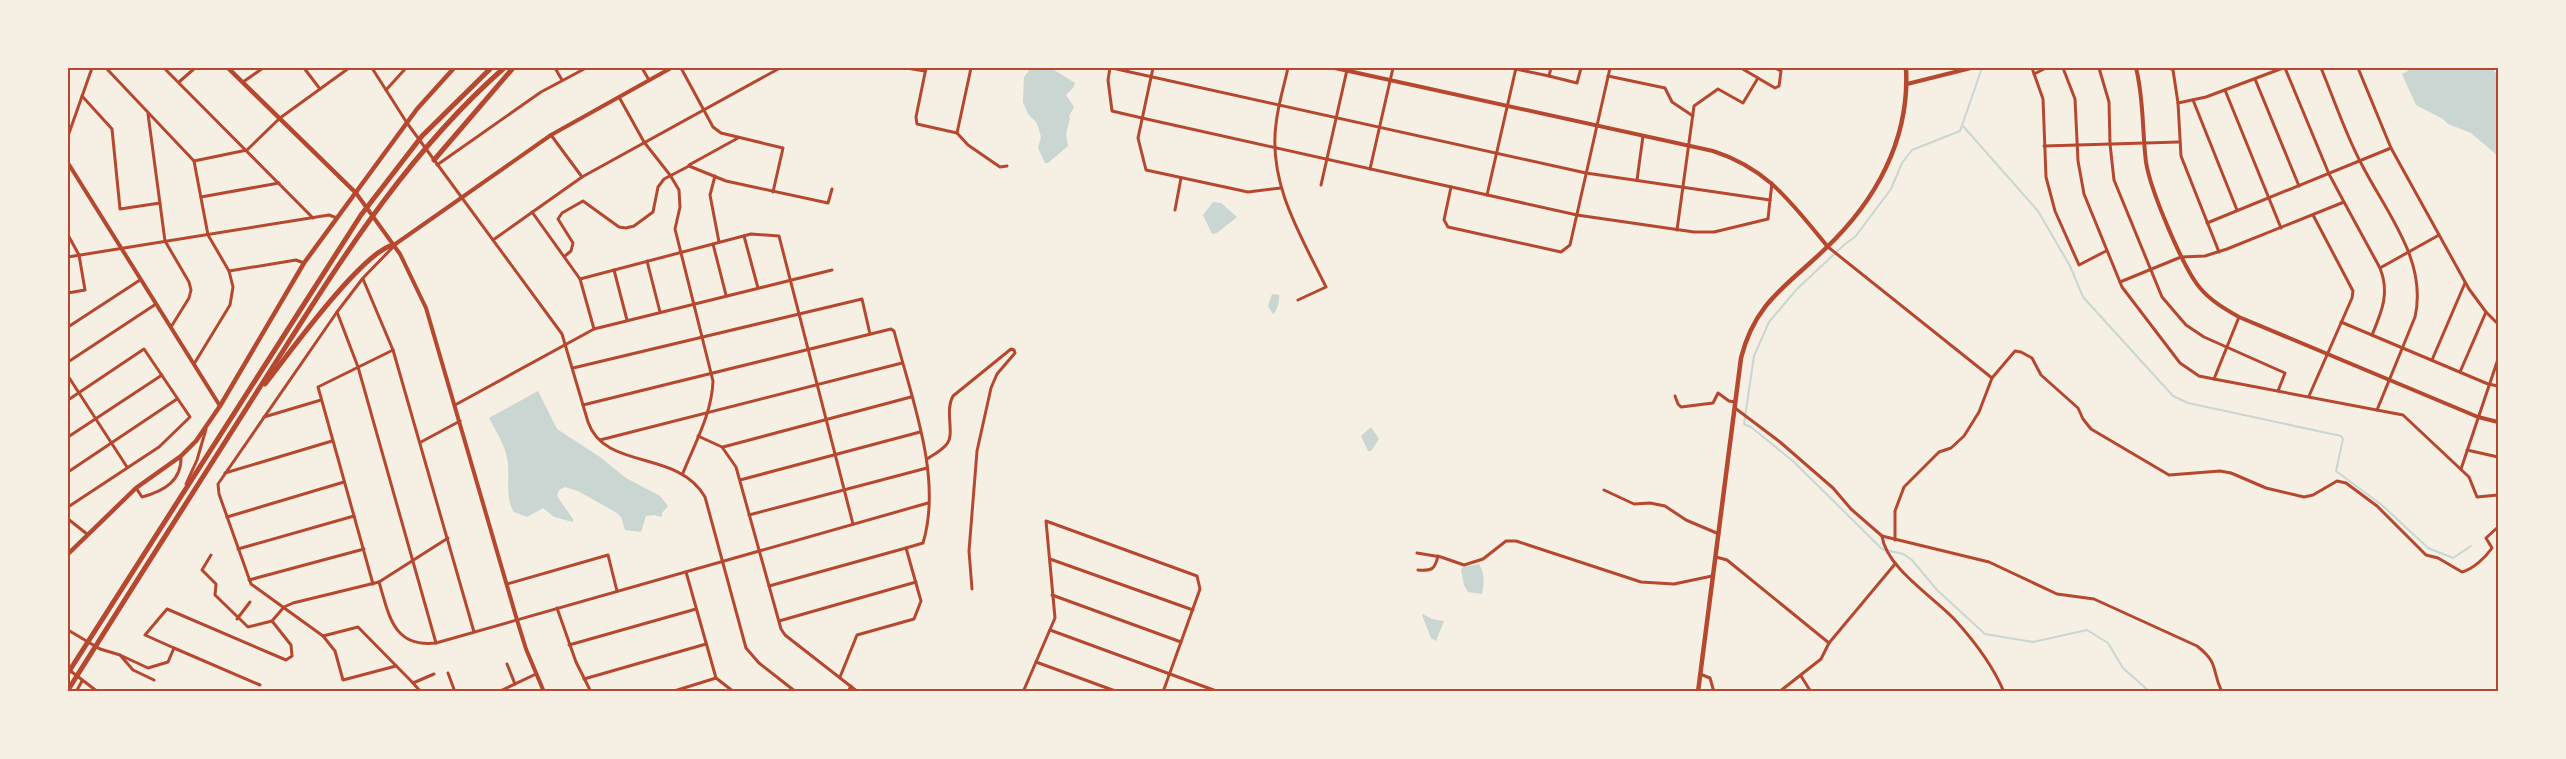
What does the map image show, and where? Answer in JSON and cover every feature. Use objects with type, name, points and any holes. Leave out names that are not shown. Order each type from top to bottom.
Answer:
[{"type":"highway","points":[[68,673],[372,199],[422,136],[491,68]]},
{"type":"highway","points":[[68,690],[249,404],[378,206],[427,144],[504,68]]},
{"type":"highway","points":[[434,160],[513,68]]},
{"type":"highway","points":[[249,404],[344,286],[374,256],[387,246],[394,245]]},
{"type":"main road","points":[[228,68],[356,193]]},
{"type":"main road","points":[[68,554],[136,488],[181,456],[206,429],[304,263],[407,123],[437,85],[454,68]]},
{"type":"main road","points":[[1698,692],[1741,358],[1755,320],[1771,298],[1828,247],[1857,215],[1880,183],[1898,140],[1907,84],[1906,68]]},
{"type":"street","points":[[68,136],[92,68]]},
{"type":"street","points":[[106,68],[194,161],[208,234],[229,271],[233,287],[230,305],[193,364]]},
{"type":"street","points":[[164,68],[314,218]]},
{"type":"street","points":[[179,82],[195,68]]},
{"type":"street","points":[[243,82],[263,68]]},
{"type":"street","points":[[304,68],[320,89]]},
{"type":"street","points":[[194,161],[247,150],[280,118],[344,69],[349,68]]},
{"type":"street","points":[[372,68],[407,123],[566,342],[590,428],[599,440],[616,451],[683,473],[698,486],[705,497],[746,648],[759,664],[796,692]]},
{"type":"street","points":[[386,90],[406,68]]},
{"type":"street","points":[[555,68],[562,80]]},
{"type":"street","points":[[438,165],[541,92],[586,68]]},
{"type":"street","points":[[642,68],[649,80]]},
{"type":"street","points":[[396,666],[343,680],[334,651],[323,636],[251,584],[227,517],[218,484],[337,312],[363,278],[394,245],[551,135],[671,68]]},
{"type":"street","points":[[680,68],[714,127],[721,133],[783,148],[773,192]]},
{"type":"street","points":[[493,240],[582,178],[780,68]]},
{"type":"street","points":[[906,68],[925,69],[916,117],[918,124],[957,133],[968,145],[1000,167],[1007,166]]},
{"type":"street","points":[[957,133],[971,68]]},
{"type":"street","points":[[1770,200],[1586,173],[1111,68],[1108,80],[1112,111],[1577,215],[1676,230],[1714,232],[1768,219],[1772,182]]},
{"type":"street","points":[[1153,68],[1138,138],[1146,170],[1248,192],[1281,188]]},
{"type":"street","points":[[1288,68],[1279,104],[1275,148],[1281,188],[1326,287],[1298,300]]},
{"type":"street","points":[[1335,68],[1713,151],[1742,162],[1772,182],[1828,247],[1992,378]]},
{"type":"street","points":[[1370,170],[1393,68]]},
{"type":"street","points":[[1487,195],[1516,68],[1577,83],[1581,68]]},
{"type":"street","points":[[1549,76],[1551,68]]},
{"type":"street","points":[[1451,187],[1444,220],[1448,227],[1562,252],[1570,246],[1610,68]]},
{"type":"street","points":[[1741,68],[1775,88],[1779,86],[1781,71],[1775,68]]},
{"type":"street","points":[[1907,84],[1971,68]]},
{"type":"street","points":[[2032,68],[2043,99],[2046,176],[2055,211],[2079,265],[2106,251]]},
{"type":"street","points":[[2034,74],[2046,68]]},
{"type":"street","points":[[2063,68],[2075,99],[2077,145],[2084,194],[2106,251],[2120,282],[2180,363],[2199,376],[2403,415],[2461,469],[2470,480],[2477,497],[2498,495]]},
{"type":"street","points":[[2099,68],[2108,102],[2114,180],[2149,270],[2162,297],[2186,324],[2226,349],[2285,373],[2278,391]]},
{"type":"street","points":[[2136,68],[2143,102],[2144,143],[2150,177],[2190,275],[2212,301],[2239,317],[2478,417],[2498,422]]},
{"type":"street","points":[[2169,68],[2173,70],[2178,103],[2179,142],[2186,170],[2219,252]]},
{"type":"street","points":[[2178,103],[2225,90],[2284,68],[2329,174],[2380,268],[2386,288],[2385,300],[2372,335]]},
{"type":"street","points":[[2322,68],[2360,161],[2409,252],[2418,281],[2418,303],[2403,348],[2377,410]]},
{"type":"street","points":[[2358,68],[2391,148],[2465,283],[2486,312],[2498,324]]},
{"type":"street","points":[[1321,185],[1347,70]]},
{"type":"street","points":[[1608,76],[1665,88],[1672,102],[1693,116]]},
{"type":"street","points":[[1676,230],[1694,106],[1718,89],[1743,103],[1758,78]]},
{"type":"street","points":[[2255,79],[2299,186]]},
{"type":"street","points":[[2225,90],[2280,228]]},
{"type":"street","points":[[82,96],[112,129],[120,208],[160,202]]},
{"type":"street","points":[[619,96],[644,142],[670,175],[681,197],[674,229],[712,373],[713,395],[683,473]]},
{"type":"street","points":[[2193,100],[2237,210]]},
{"type":"street","points":[[148,113],[166,241],[189,282],[191,290],[189,298],[171,327]]},
{"type":"street","points":[[551,135],[582,178]]},
{"type":"street","points":[[1637,180],[1643,136]]},
{"type":"street","points":[[565,256],[571,251],[573,243],[558,219],[562,213],[583,201],[619,227],[630,228],[653,212],[656,190],[664,179],[738,138]]},
{"type":"street","points":[[2044,146],[2179,142]]},
{"type":"street","points":[[2207,223],[2391,148]]},
{"type":"street","points":[[68,163],[220,406]]},
{"type":"street","points":[[689,166],[726,181],[828,203],[832,189]]},
{"type":"street","points":[[715,176],[710,195],[719,242]]},
{"type":"street","points":[[1175,210],[1181,178]]},
{"type":"street","points":[[201,197],[280,183]]},
{"type":"street","points":[[356,193],[394,245],[426,308],[517,620],[544,692]]},
{"type":"street","points":[[2120,282],[2182,257],[2205,256],[2219,252],[2344,202]]},
{"type":"street","points":[[532,212],[580,279],[594,329]]},
{"type":"street","points":[[68,257],[329,215],[336,218]]},
{"type":"street","points":[[2309,396],[2353,291],[2313,215]]},
{"type":"street","points":[[580,279],[751,234],[779,236],[852,524]]},
{"type":"street","points":[[68,235],[79,255],[86,290],[68,293]]},
{"type":"street","points":[[2380,268],[2439,235]]},
{"type":"street","points":[[744,236],[758,288]]},
{"type":"street","points":[[713,244],[726,296]]},
{"type":"street","points":[[229,271],[296,260],[304,263]]},
{"type":"street","points":[[647,261],[660,312]]},
{"type":"street","points":[[614,270],[627,320]]},
{"type":"street","points":[[455,404],[566,342],[594,329],[832,270]]},
{"type":"street","points":[[363,278],[393,350],[421,442],[474,632]]},
{"type":"street","points":[[68,327],[140,280]]},
{"type":"street","points":[[2432,360],[2465,283]]},
{"type":"street","points":[[573,368],[862,299],[870,334]]},
{"type":"street","points":[[68,362],[156,304]]},
{"type":"street","points":[[337,312],[358,367],[436,643]]},
{"type":"street","points":[[2460,372],[2486,312]]},
{"type":"street","points":[[2214,379],[2239,317]]},
{"type":"street","points":[[2341,322],[2488,384],[2498,386]]},
{"type":"street","points":[[583,405],[891,329],[894,331],[927,459],[929,522],[922,543],[769,586]]},
{"type":"street","points":[[68,400],[144,349],[190,417],[166,442],[68,507]]},
{"type":"street","points":[[927,459],[947,445],[951,438],[948,413],[949,404],[953,396],[1011,349],[1014,350],[1015,353],[997,374],[991,388],[977,451],[969,551],[972,589]]},
{"type":"street","points":[[373,584],[318,387],[393,350]]},
{"type":"street","points":[[1895,540],[1895,512],[1904,487],[1939,452],[1951,448],[1964,436],[1979,412],[1992,378],[2015,351],[2027,354],[2050,385],[2078,408],[2083,419],[2091,429],[2168,475],[2209,470],[2226,472],[2266,488],[2304,497],[2313,495],[2337,481],[2346,483],[2377,506],[2426,555],[2438,558],[2458,571],[2467,570],[2488,553],[2492,548],[2486,538],[2498,527]]},
{"type":"street","points":[[2461,469],[2488,384],[2498,359]]},
{"type":"street","points":[[599,440],[902,363]]},
{"type":"street","points":[[68,437],[162,375]]},
{"type":"street","points":[[68,376],[127,467]]},
{"type":"street","points":[[1675,396],[1681,407],[1713,402],[1718,392],[1833,488],[1851,509],[1882,536],[1989,562],[2057,594],[2094,599],[2197,646],[2208,655],[2214,664],[2222,692]]},
{"type":"street","points":[[722,447],[911,397]]},
{"type":"street","points":[[68,472],[178,399]]},
{"type":"street","points":[[263,418],[321,400]]},
{"type":"street","points":[[421,442],[460,421]]},
{"type":"street","points":[[183,492],[197,460],[206,429]]},
{"type":"street","points":[[740,480],[920,432]]},
{"type":"street","points":[[698,436],[722,447],[733,460],[740,480],[758,552],[785,635],[858,692]]},
{"type":"street","points":[[225,473],[332,441]]},
{"type":"street","points":[[2467,450],[2498,457]]},
{"type":"street","points":[[136,488],[142,497],[164,490],[178,475],[181,456]]},
{"type":"street","points":[[749,515],[927,468]]},
{"type":"street","points":[[227,517],[344,482]]},
{"type":"street","points":[[1604,490],[1634,504],[1650,502],[1665,506],[1686,520],[1719,534]]},
{"type":"street","points":[[379,582],[395,629],[409,641],[436,643],[928,503]]},
{"type":"street","points":[[238,549],[354,516]]},
{"type":"street","points":[[68,519],[87,534]]},
{"type":"street","points":[[1023,692],[1055,618],[1046,521],[1197,576],[1200,588],[1163,692]]},
{"type":"street","points":[[1882,536],[1887,554],[1895,564],[1957,622],[1990,664],[2004,692]]},
{"type":"street","points":[[211,555],[202,570],[216,584],[215,595],[248,627],[272,621],[284,608],[379,582],[448,538]]},
{"type":"street","points":[[1417,553],[1438,556],[1464,565],[1485,558],[1506,541],[1516,540],[1641,582],[1674,584],[1713,576]]},
{"type":"street","points":[[840,677],[857,635],[914,619],[921,601],[906,548]]},
{"type":"street","points":[[249,580],[364,549]]},
{"type":"street","points":[[507,584],[608,555],[617,591]]},
{"type":"street","points":[[1418,570],[1430,571],[1438,556]]},
{"type":"street","points":[[1716,557],[1727,560],[1829,643]]},
{"type":"street","points":[[1050,559],[1193,610]]},
{"type":"street","points":[[1779,692],[1822,659],[1829,643],[1895,564]]},
{"type":"street","points":[[686,572],[716,678],[734,692]]},
{"type":"street","points":[[779,620],[916,582]]},
{"type":"street","points":[[1052,595],[1181,642]]},
{"type":"street","points":[[237,618],[250,602]]},
{"type":"street","points":[[557,608],[569,645],[591,692]]},
{"type":"street","points":[[260,685],[145,635],[167,609],[286,660],[292,656],[291,645],[272,621]]},
{"type":"street","points":[[569,645],[696,609]]},
{"type":"street","points":[[323,636],[358,628],[421,692]]},
{"type":"street","points":[[68,630],[100,649],[120,655],[148,668],[168,662],[174,648]]},
{"type":"street","points":[[1050,630],[1219,692]]},
{"type":"street","points":[[584,678],[706,644]]},
{"type":"street","points":[[120,655],[133,670],[154,680]]},
{"type":"street","points":[[1036,662],[1118,692]]},
{"type":"street","points":[[507,664],[515,684]]},
{"type":"street","points":[[68,669],[98,692]]},
{"type":"street","points":[[448,673],[455,692]]},
{"type":"street","points":[[413,683],[434,674]]},
{"type":"street","points":[[498,692],[536,674]]},
{"type":"street","points":[[1700,674],[1710,678],[1714,692]]},
{"type":"street","points":[[1801,676],[1811,692]]},
{"type":"street","points":[[671,692],[716,678]]},
{"type":"street","points":[[76,692],[82,681]]},
{"type":"street","points":[[848,692],[851,686]]},
{"type":"shaded area","points":[[1031,68],[1051,68],[1075,83],[1066,95],[1074,107],[1069,116],[1070,119],[1066,133],[1068,146],[1048,163],[1045,163],[1038,148],[1041,137],[1037,123],[1028,114],[1023,102],[1024,77]]},
{"type":"shaded area","points":[[2413,68],[2492,68],[2498,76],[2498,156],[2471,133],[2448,124],[2443,119],[2416,105],[2402,74]]},
{"type":"shaded area","points":[[1213,202],[1221,203],[1237,217],[1217,233],[1212,234],[1203,215]]},
{"type":"shaded area","points":[[1272,294],[1279,295],[1279,302],[1273,314],[1268,306]]},
{"type":"shaded area","points":[[538,391],[557,429],[600,457],[626,478],[660,496],[668,506],[662,513],[662,517],[646,516],[641,532],[625,530],[621,517],[617,513],[578,491],[565,487],[559,490],[557,496],[573,519],[573,522],[554,517],[543,508],[527,517],[514,512],[508,493],[506,453],[489,418]]},
{"type":"shaded area","points":[[1371,427],[1379,439],[1371,451],[1368,451],[1361,436]]},
{"type":"shaded area","points":[[1479,564],[1484,578],[1482,594],[1468,592],[1464,585],[1461,570],[1463,567]]},
{"type":"shaded area","points":[[1423,614],[1432,619],[1444,621],[1436,641],[1431,638]]},
{"type":"waterway","points":[[1982,68],[1960,131],[1912,150],[1902,163],[1891,189],[1855,237],[1797,289],[1769,322],[1754,356],[1744,424],[1751,427],[1794,462],[1882,549],[1903,554],[1912,560],[1937,590],[1985,634],[2033,642],[2087,630],[2108,643],[2123,668],[2150,692]]},
{"type":"waterway","points":[[1963,126],[2038,211],[2070,266],[2083,297],[2173,396],[2188,403],[2341,436],[2343,439],[2336,471],[2383,506],[2428,548],[2453,558],[2471,546]]}]
